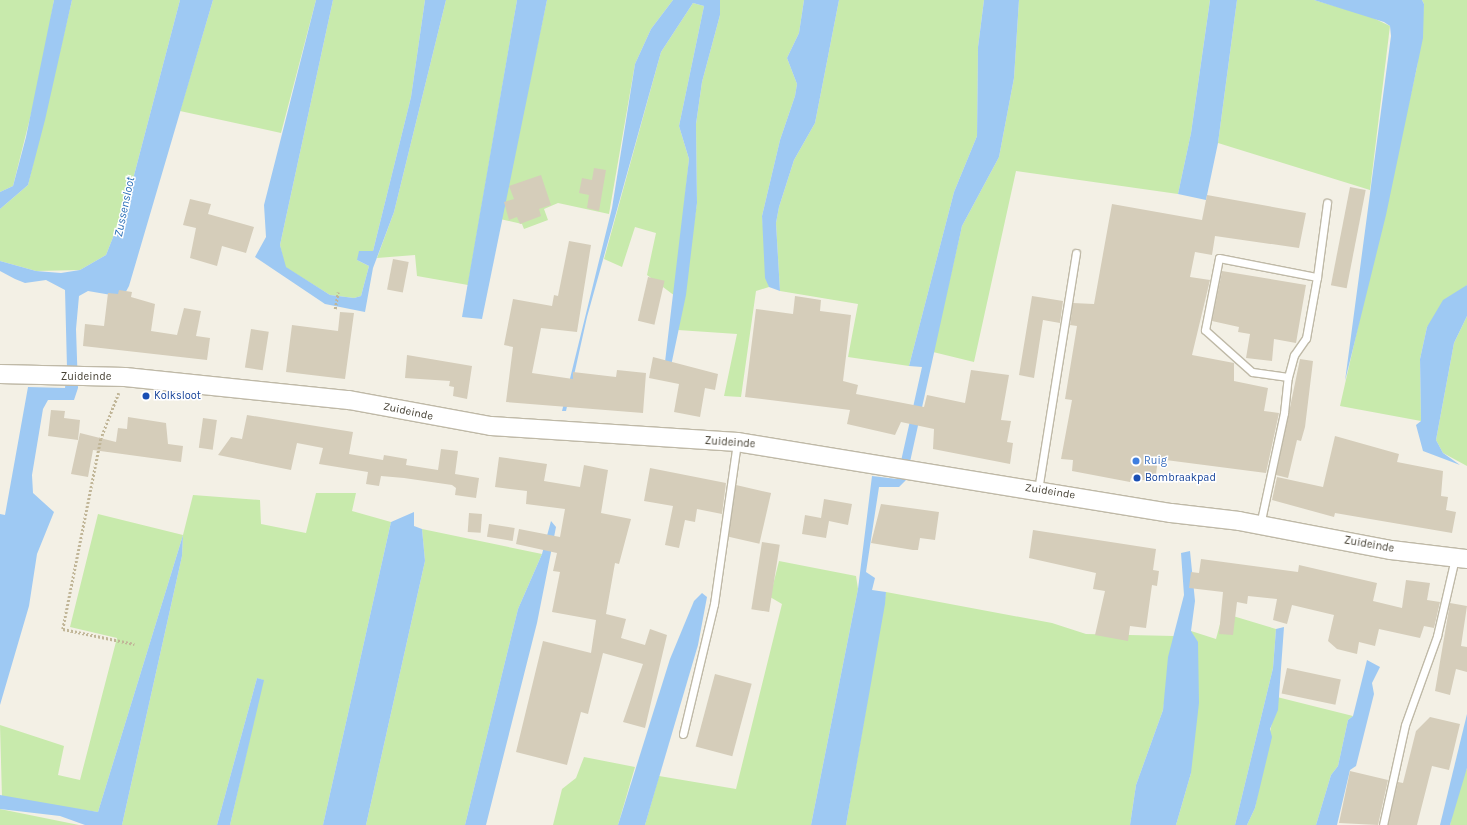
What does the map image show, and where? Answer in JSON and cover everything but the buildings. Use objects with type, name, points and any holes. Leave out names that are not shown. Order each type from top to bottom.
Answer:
[{"type":"street","name":"Zuideinde","points":[[0,374],[62,377],[125,377],[349,400],[491,426],[737,442],[904,470],[1260,525],[1461,558]]},
{"type":"lane","points":[[1260,525],[1284,413],[1288,378],[1294,355],[1306,338],[1317,277],[1327,203]]},
{"type":"lane","points":[[1038,490],[1076,253]]},
{"type":"lane","points":[[1288,378],[1252,372],[1205,330],[1219,258],[1317,277]]},
{"type":"lane","points":[[683,734],[714,604],[737,442]]},
{"type":"lane","name":"Zuideinde","points":[[1383,825],[1405,725],[1437,636],[1461,558]]},
{"type":"path","points":[[335,309],[338,292]]},
{"type":"path","points":[[125,377],[101,439],[63,629],[134,644]]},
{"type":"green space","points":[[0,0],[54,0],[41,74],[13,186],[0,192]]},
{"type":"green space","points":[[72,0],[180,0],[127,202],[106,255],[80,270],[36,271],[0,261],[0,209],[28,185]]},
{"type":"green space","points":[[213,0],[316,0],[281,133],[180,111]]},
{"type":"green space","points":[[333,0],[425,0],[411,97],[373,251],[357,260],[369,266],[361,296],[354,298],[330,295],[285,267],[280,245]]},
{"type":"green space","points":[[446,0],[517,0],[468,285],[417,276],[415,255],[377,258],[394,212]]},
{"type":"green space","points":[[547,0],[673,0],[651,29],[635,64],[609,214],[558,203],[544,209],[548,220],[524,229],[522,224],[500,219]]},
{"type":"green space","points":[[720,0],[804,0],[799,33],[787,58],[797,84],[795,96],[780,140],[762,216],[769,287],[756,291],[741,397],[724,396],[737,334],[678,330],[697,203],[696,124],[702,82],[720,15]]},
{"type":"green space","points":[[839,0],[984,0],[978,47],[977,136],[954,192],[909,366],[848,357],[858,304],[780,291],[776,223],[779,207],[794,160],[815,123]]},
{"type":"green space","points":[[1019,0],[1210,0],[1191,133],[1178,194],[1016,171],[974,362],[933,352],[962,226],[999,157],[1014,78]]},
{"type":"green space","points":[[1237,0],[1314,0],[1369,16],[1390,26],[1370,190],[1218,143]]},
{"type":"green space","points":[[1422,0],[1467,0],[1467,285],[1427,327],[1420,359],[1421,421],[1340,406],[1417,67],[1424,4]]},
{"type":"green space","points":[[693,3],[704,6],[679,126],[689,159],[675,296],[647,275],[656,233],[635,227],[622,267],[604,259],[661,52]]},
{"type":"green space","points":[[1467,316],[1467,466],[1443,453],[1436,440],[1454,343]]},
{"type":"green space","points":[[316,493],[356,493],[352,511],[391,522],[323,825],[230,825],[263,680],[257,678],[217,825],[122,825],[182,556],[183,535],[193,495],[260,500],[261,524],[306,533]]},
{"type":"green space","points":[[98,514],[183,535],[98,812],[2,798],[0,725],[64,746],[58,775],[80,780],[117,638],[70,627]]},
{"type":"green space","points":[[422,529],[542,554],[518,609],[465,825],[366,825],[425,561]]},
{"type":"green space","points":[[779,561],[856,576],[858,589],[811,825],[645,825],[659,776],[736,789],[782,604],[770,597]]},
{"type":"green space","points":[[886,592],[1052,623],[1086,634],[1174,636],[1163,710],[1136,785],[1130,825],[846,825]]},
{"type":"green space","points":[[1223,613],[1276,629],[1273,668],[1235,825],[1176,825],[1191,773],[1191,631],[1216,639]]},
{"type":"green space","points":[[1277,697],[1353,716],[1348,720],[1338,766],[1331,775],[1316,825],[1247,825],[1255,808]]},
{"type":"green space","points":[[584,757],[635,767],[618,825],[553,825],[562,789],[576,778]]},
{"type":"green space","points":[[1467,768],[1467,825],[1450,825],[1458,789]]},
{"type":"green space","points":[[0,809],[79,825],[0,825]]},
{"type":"water","points":[[54,0],[72,0],[45,120],[28,185],[0,209],[0,192],[13,186],[26,137]]},
{"type":"water","points":[[180,0],[213,0],[129,286],[123,297],[88,291],[79,296],[76,329],[78,388],[74,400],[48,400],[43,409],[32,475],[33,493],[54,512],[37,554],[29,606],[0,705],[0,514],[5,515],[28,387],[65,388],[67,368],[65,290],[46,280],[25,283],[15,279],[0,271],[0,261],[36,271],[61,273],[80,270],[106,255],[127,202]]},
{"type":"water","points":[[316,0],[333,0],[280,245],[286,267],[330,295],[354,298],[361,296],[369,266],[357,260],[359,251],[373,251],[411,97],[425,0],[446,0],[394,212],[373,268],[365,312],[325,304],[255,257],[266,237],[264,205]]},
{"type":"water","points":[[517,0],[547,0],[482,319],[462,317]]},
{"type":"water","points":[[673,0],[720,0],[720,15],[702,82],[696,124],[697,203],[686,295],[668,380],[663,379],[689,159],[679,126],[704,6],[693,3],[661,52],[587,317],[566,411],[562,411],[612,208],[635,64],[651,29]]},
{"type":"water","points":[[804,0],[839,0],[815,123],[794,160],[779,207],[776,223],[780,291],[769,287],[765,278],[762,216],[780,140],[795,96],[797,84],[787,58],[799,33]]},
{"type":"water","points":[[984,0],[1019,0],[1014,78],[999,157],[962,226],[906,480],[899,487],[879,487],[866,572],[875,578],[872,590],[886,592],[885,604],[846,825],[811,825],[858,589],[872,476],[897,479],[922,367],[909,366],[954,192],[977,136],[978,47]]},
{"type":"water","points":[[1210,0],[1237,0],[1218,143],[1206,200],[1178,194],[1191,133]]},
{"type":"water","points":[[1314,0],[1422,0],[1424,4],[1423,38],[1386,215],[1345,381],[1391,36],[1390,26],[1384,22]]},
{"type":"water","points":[[1467,285],[1467,316],[1454,343],[1436,440],[1443,453],[1460,465],[1423,451],[1416,425],[1421,421],[1420,359],[1427,327],[1443,300]]},
{"type":"water","points":[[414,512],[414,526],[422,529],[425,561],[366,825],[323,825],[391,522]]},
{"type":"water","points":[[551,521],[556,527],[537,623],[486,825],[465,825],[518,609],[542,554]]},
{"type":"water","points":[[183,535],[182,556],[122,825],[85,825],[60,816],[0,809],[0,795],[98,812]]},
{"type":"water","points":[[1190,551],[1195,601],[1191,631],[1198,642],[1199,703],[1191,773],[1176,825],[1130,825],[1136,785],[1163,710],[1168,657],[1184,595],[1181,553]]},
{"type":"water","points":[[702,593],[707,597],[698,645],[645,825],[618,825],[670,659],[694,601]]},
{"type":"water","points":[[1284,627],[1278,710],[1270,729],[1272,737],[1255,808],[1247,825],[1235,825],[1273,668],[1276,629]]},
{"type":"water","points":[[1367,660],[1380,667],[1372,683],[1374,694],[1356,766],[1350,770],[1337,825],[1316,825],[1331,775],[1338,766],[1348,720],[1353,716]]},
{"type":"water","points":[[257,678],[264,680],[230,825],[217,825]]},
{"type":"water","points":[[1467,714],[1467,768],[1450,825],[1440,825]]},
{"type":"place","name":"Kolksloot","points":[[146,396]]},
{"type":"place","name":"Ruig","points":[[1136,461]]},
{"type":"place","name":"Bombraakpad","points":[[1137,478]]},
{"type":"water label","name":"Zussensloot","points":[[125,207]]}]
